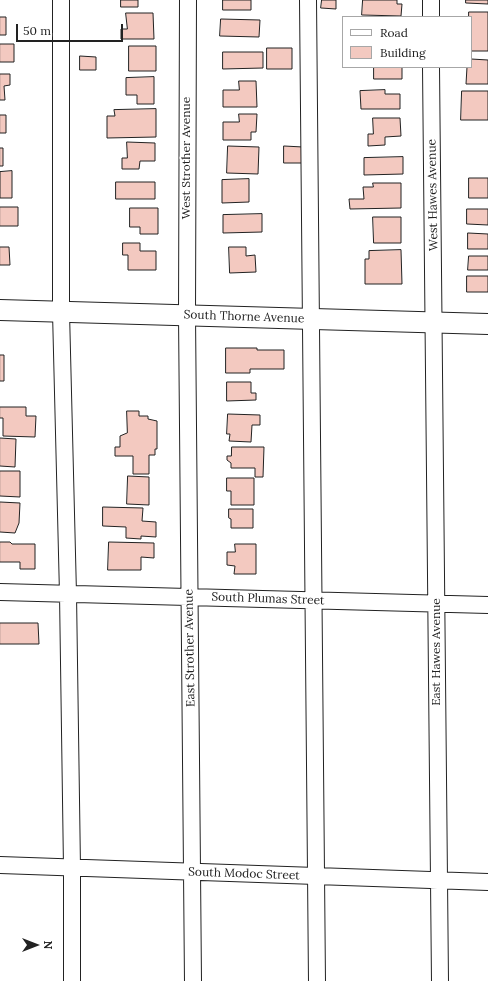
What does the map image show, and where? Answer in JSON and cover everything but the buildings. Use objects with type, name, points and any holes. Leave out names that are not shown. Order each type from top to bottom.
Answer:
[{"type":"main road","name":"South Thorne Avenue","points":[[0,310],[488,324]]},
{"type":"street","points":[[61,0],[61,312],[68,594],[72,981]]},
{"type":"street","name":"West Strother Avenue","points":[[187,315],[188,0]]},
{"type":"street","points":[[308,0],[312,601],[317,981]]},
{"type":"street","points":[[431,0],[431,16]]},
{"type":"street","name":"West Hawes Avenue","points":[[431,68],[435,323]]},
{"type":"street","name":"East Strother Avenue","points":[[187,315],[193,981]]},
{"type":"street","name":"East Hawes Avenue","points":[[435,323],[440,981]]},
{"type":"street","name":"South Plumas Street","points":[[0,592],[488,605]]},
{"type":"street","name":"South Modoc Street","points":[[0,865],[488,882]]}]
